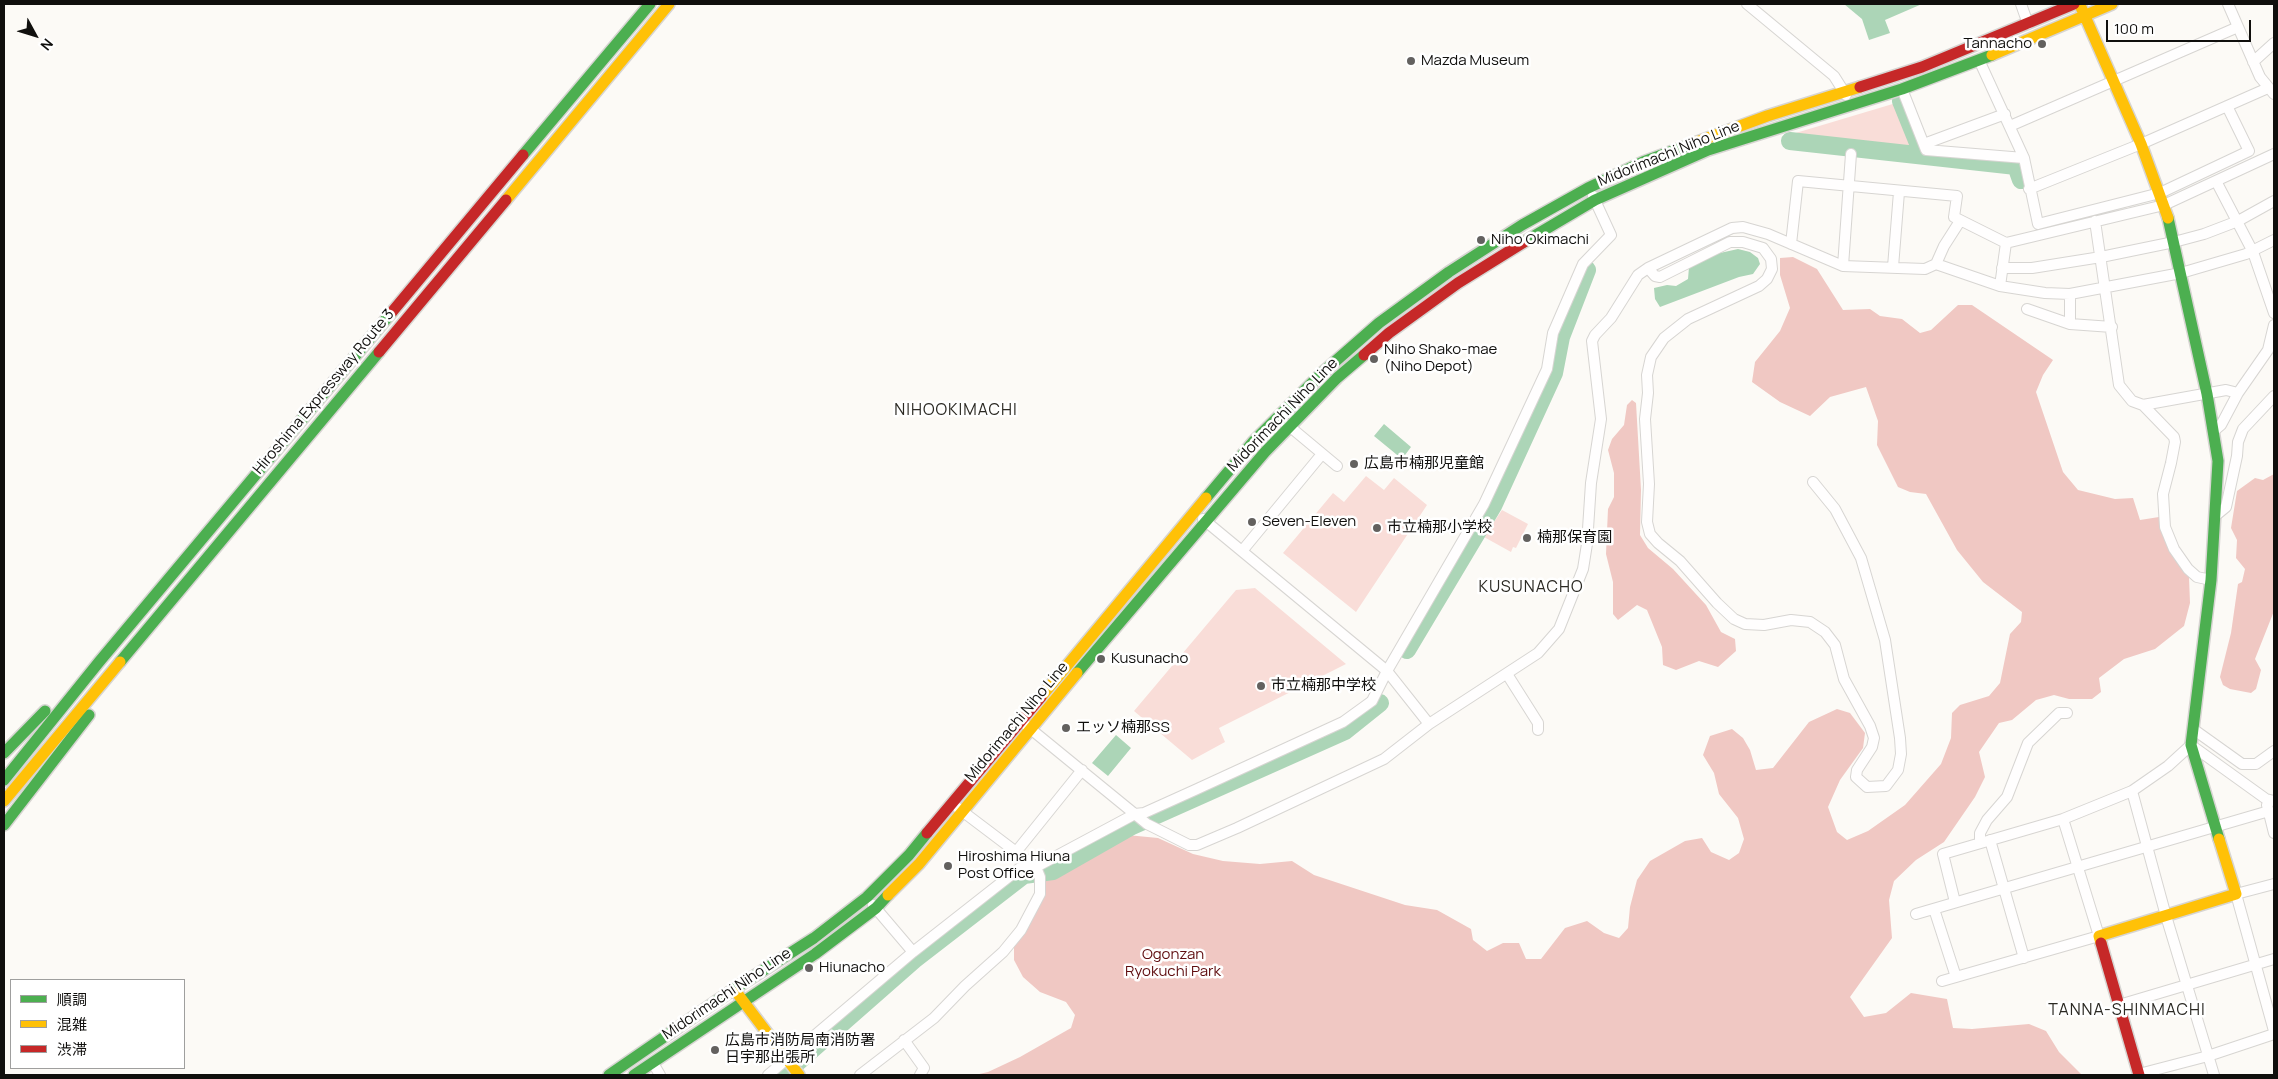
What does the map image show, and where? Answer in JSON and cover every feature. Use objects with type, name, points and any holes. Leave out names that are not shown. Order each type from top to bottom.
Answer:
[{"type":"main road","name":"Hiroshima Expressway Route 3","points":[[4,780],[238,496],[650,4]]},
{"type":"main road","name":"Hiroshima Expressway Route 3","points":[[4,802],[170,600],[669,4]]},
{"type":"main road","name":"Midorimachi Niho Line","points":[[609,1075],[734,989],[814,938],[867,897],[909,855],[951,802],[1254,442],[1322,373],[1379,324],[1439,280],[1522,225],[1588,188],[1642,162],[1783,111],[1922,67],[2074,4]]},
{"type":"main road","points":[[2079,4],[2162,199],[2174,242],[2215,430],[2218,461],[2211,580],[2191,745],[2236,894],[2099,936],[2139,1075]]},
{"type":"main road","name":"Midorimachi Niho Line","points":[[634,1075],[815,954],[876,908],[919,864],[1030,728],[1289,426],[1343,372],[1389,333],[1497,257],[1595,200],[1650,174],[1708,150],[1902,89],[1979,60],[2112,4]]},
{"type":"main road","points":[[4,753],[75,679],[182,555],[238,496]]},
{"type":"main road","points":[[4,826],[71,739],[170,600]]},
{"type":"main road","points":[[734,989],[793,1067]]},
{"type":"street","points":[[1748,4],[1834,76],[1845,92],[1849,106]]},
{"type":"street","points":[[2021,4],[2028,24]]},
{"type":"street","points":[[2029,189],[2227,106],[2273,92],[2253,62],[2228,4]]},
{"type":"street","points":[[2010,126],[2113,83],[2238,27]]},
{"type":"street","points":[[2253,62],[2274,43]]},
{"type":"street","points":[[1979,60],[2024,158],[2029,189],[2038,224],[2162,199],[2249,151],[2227,106]]},
{"type":"street","points":[[1902,89],[1926,150],[2024,158]]},
{"type":"street","points":[[1783,111],[1787,125]]},
{"type":"street","points":[[1924,144],[2004,114]]},
{"type":"street","points":[[1843,266],[1850,154]]},
{"type":"street","points":[[1791,244],[1798,181],[1957,196],[1954,217],[2006,243],[2095,221],[2162,199],[2216,181],[2274,154]]},
{"type":"street","points":[[2216,181],[2253,252],[2274,313]]},
{"type":"street","points":[[768,1075],[793,1067],[913,952],[1020,868],[1038,871],[1140,819],[1144,812],[1343,722],[1372,701],[1387,671],[1484,504],[1547,369],[1553,332],[1583,264],[1611,235],[1588,188]]},
{"type":"street","points":[[1893,267],[1899,192]]},
{"type":"street","points":[[2002,268],[2032,268],[2101,257],[2174,242],[2204,234],[2238,221],[2274,201]]},
{"type":"street","points":[[1019,721],[1082,770],[1140,819],[1189,845],[1197,845],[1384,759],[1429,724],[1538,653],[1559,629],[1583,569],[1591,483],[1601,419],[1592,341],[1612,318],[1638,275],[1648,268],[1732,228],[1743,227],[1791,244],[1843,266],[1925,269],[1936,264],[1944,246],[1960,221]]},
{"type":"street","points":[[2095,221],[2112,327],[2119,386],[2132,401],[2144,405],[2226,390],[2238,393]]},
{"type":"street","points":[[1936,264],[2000,286],[2045,293],[2070,294],[2181,273],[2253,252],[2274,240]]},
{"type":"street","points":[[1648,268],[1655,276],[1660,277],[1730,242],[1743,242],[1763,248],[1771,259],[1772,269],[1767,280],[1759,286],[1688,319],[1664,338],[1651,357],[1647,375],[1648,393],[1644,419],[1649,484],[1647,522],[1650,534],[1658,543],[1680,561],[1717,603],[1734,619],[1745,624],[1764,625],[1791,620],[1810,622],[1826,632],[1835,645],[1844,679],[1870,726],[1874,738],[1872,747],[1857,770],[1856,778],[1867,787],[1886,786],[1898,770],[1901,754],[1886,640],[1861,558],[1835,510],[1813,482]]},
{"type":"street","points":[[2000,286],[2006,243]]},
{"type":"street","points":[[1439,280],[1447,291]]},
{"type":"street","points":[[2070,294],[2070,324]]},
{"type":"street","points":[[2027,309],[2070,324],[2112,327]]},
{"type":"street","points":[[2215,430],[2226,417],[2238,393],[2271,352],[2274,325]]},
{"type":"street","points":[[2216,516],[2226,507],[2237,456],[2238,442],[2243,428],[2274,396]]},
{"type":"street","points":[[2144,405],[2175,442],[2163,494],[2165,527],[2180,559],[2192,573],[2197,577],[2211,580]]},
{"type":"street","points":[[1289,426],[1337,466]]},
{"type":"street","points":[[1242,551],[1322,454]]},
{"type":"street","points":[[1195,512],[1387,671],[1429,724]]},
{"type":"street","points":[[1507,674],[1538,722],[1538,730]]},
{"type":"street","points":[[2024,958],[2004,888],[1980,833],[1987,820],[2007,797],[2028,743],[2059,713],[2067,713]]},
{"type":"street","points":[[2193,729],[2242,764],[2256,764],[2274,751]]},
{"type":"street","points":[[1955,902],[1942,854],[2063,819],[2132,791],[2168,766],[2191,745],[2270,800],[2269,811],[2274,833]]},
{"type":"street","points":[[1016,852],[1082,770]]},
{"type":"street","points":[[2132,791],[2166,916],[2214,1075]]},
{"type":"street","points":[[860,1075],[934,1018],[965,986],[1003,952],[1021,930],[1040,894],[1038,871],[951,802]]},
{"type":"street","points":[[1916,914],[2269,811]]},
{"type":"street","points":[[1942,981],[2099,936],[2063,819]]},
{"type":"street","points":[[2139,1075],[2208,1056],[2274,1032],[2236,894],[2274,884]]},
{"type":"street","points":[[867,897],[913,952]]},
{"type":"street","points":[[1934,908],[1956,978]]},
{"type":"street","points":[[2119,1005],[2274,960]]},
{"type":"street","points":[[904,1040],[924,1068],[920,1075]]},
{"type":"street","points":[[653,1063],[660,1075]]},
{"type":"shaded area","points":[[1844,4],[1922,4],[1885,20],[1890,33],[1869,40],[1862,19]]},
{"type":"shaded area","points":[[1896,103],[1914,145],[1912,149],[1790,137],[1789,135]]},
{"type":"shaded area","points":[[1738,249],[1750,252],[1758,258],[1760,264],[1753,274],[1739,277],[1660,307],[1655,299],[1654,288],[1667,285],[1676,286],[1688,279],[1689,267],[1720,253]]},
{"type":"shaded area","points":[[1384,424],[1411,447],[1402,459],[1374,436]]},
{"type":"shaded area","points":[[1366,476],[1384,490],[1394,478],[1427,505],[1356,612],[1283,553],[1333,493],[1344,502]]},
{"type":"shaded area","points":[[1502,510],[1528,524],[1516,548],[1513,547],[1511,552],[1484,537]]},
{"type":"shaded area","points":[[1255,588],[1346,664],[1219,728],[1225,742],[1192,760],[1134,711],[1236,590]]},
{"type":"shaded area","points":[[1116,735],[1131,748],[1108,776],[1092,763]]},
{"type":"green space","name":"Ogonzan Ryokuchi Park","points":[[1793,257],[1817,269],[1843,310],[1870,309],[1880,316],[1902,319],[1920,333],[1931,330],[1958,305],[1972,305],[2053,360],[2043,375],[2036,392],[2063,472],[2078,490],[2115,499],[2133,498],[2140,520],[2159,517],[2173,550],[2189,577],[2190,603],[2184,626],[2155,649],[2124,659],[2099,678],[2101,692],[2092,699],[2069,699],[2054,695],[2036,700],[2012,720],[1999,723],[1979,752],[1985,777],[1975,797],[1944,842],[1916,860],[1894,881],[1889,900],[1892,938],[1850,997],[1864,1017],[1886,1013],[1911,993],[1947,999],[1953,1028],[1972,1029],[2029,1024],[2046,1031],[2059,1052],[2082,1075],[975,1075],[988,1072],[1020,1057],[1071,1028],[1075,1015],[1066,1002],[1040,992],[1023,977],[1014,960],[1014,946],[1043,893],[1046,875],[1057,871],[1094,849],[1127,835],[1158,838],[1193,854],[1223,861],[1260,864],[1292,861],[1314,875],[1405,905],[1437,910],[1471,929],[1473,940],[1487,951],[1503,943],[1519,943],[1526,959],[1541,959],[1565,928],[1587,921],[1604,933],[1619,938],[1628,928],[1630,907],[1637,880],[1650,861],[1685,841],[1702,838],[1711,852],[1729,860],[1739,853],[1744,839],[1738,818],[1719,794],[1714,773],[1703,755],[1710,736],[1732,729],[1743,738],[1750,750],[1756,770],[1773,768],[1809,722],[1837,709],[1850,713],[1865,733],[1863,748],[1840,780],[1828,807],[1837,832],[1847,840],[1868,831],[1905,805],[1941,764],[1951,738],[1952,713],[1960,705],[1989,696],[2000,683],[2010,634],[2021,622],[2022,612],[1983,582],[1957,550],[1926,494],[1910,492],[1898,487],[1877,445],[1878,421],[1866,387],[1830,397],[1810,416],[1780,402],[1752,382],[1755,362],[1780,331],[1790,308],[1780,275],[1780,258]]},
{"type":"green space","points":[[1632,400],[1636,403],[1641,490],[1640,535],[1648,548],[1673,569],[1706,605],[1721,632],[1735,639],[1736,651],[1718,667],[1699,661],[1676,670],[1663,665],[1662,647],[1647,610],[1637,605],[1618,620],[1613,614],[1613,582],[1606,554],[1608,509],[1614,497],[1614,473],[1608,450],[1612,439],[1624,425],[1627,405]]},
{"type":"green space","points":[[2274,474],[2274,611],[2255,659],[2261,670],[2256,689],[2251,693],[2230,689],[2223,685],[2220,677],[2231,633],[2238,584],[2242,582],[2245,569],[2236,558],[2237,540],[2231,528],[2237,491],[2255,478],[2263,480]]},
{"type":"waterway","points":[[1901,101],[1918,143]]},
{"type":"waterway","points":[[1790,141],[2016,166],[2021,180]]},
{"type":"waterway","points":[[1407,650],[1493,506],[1554,373],[1561,337],[1587,270]]},
{"type":"waterway","points":[[783,1075],[914,960],[1024,875],[1053,871],[1132,826],[1345,731],[1380,703]]},
{"type":"traffic: fast","points":[[523,155],[650,4]]},
{"type":"traffic: fast","points":[[1524,242],[1595,200],[1708,150],[1902,89],[1992,55]]},
{"type":"traffic: fast","points":[[1206,498],[1253,442],[1322,373],[1379,323],[1449,272],[1522,225],[1588,188],[1643,162],[1689,145]]},
{"type":"traffic: fast","points":[[2168,218],[2207,394],[2218,461],[2211,580],[2191,745],[2219,839]]},
{"type":"traffic: fast","points":[[4,780],[99,662],[392,312]]},
{"type":"traffic: fast","points":[[120,662],[379,352]]},
{"type":"traffic: fast","points":[[1077,673],[1265,452],[1337,378],[1364,355]]},
{"type":"traffic: fast","points":[[4,753],[45,711]]},
{"type":"traffic: fast","points":[[4,825],[89,715]]},
{"type":"traffic: fast","points":[[609,1075],[734,989],[814,938],[867,897],[909,855],[927,833]]},
{"type":"traffic: fast","points":[[634,1075],[815,954],[876,908],[888,895]]},
{"type":"traffic: slow","points":[[506,200],[669,4]]},
{"type":"traffic: slow","points":[[1992,55],[2112,4]]},
{"type":"traffic: slow","points":[[2080,5],[2141,144],[2168,218]]},
{"type":"traffic: slow","points":[[1689,145],[1767,116],[1860,87]]},
{"type":"traffic: slow","points":[[1041,697],[1206,498]]},
{"type":"traffic: slow","points":[[4,801],[120,662]]},
{"type":"traffic: slow","points":[[888,895],[919,864],[1077,673]]},
{"type":"traffic: slow","points":[[2101,943],[2099,936],[2236,894],[2219,839]]},
{"type":"traffic: slow","points":[[737,993],[799,1075]]},
{"type":"traffic: jam","points":[[1860,87],[1922,67],[2074,4]]},
{"type":"traffic: jam","points":[[392,312],[523,155]]},
{"type":"traffic: jam","points":[[379,352],[506,200]]},
{"type":"traffic: jam","points":[[1364,355],[1389,333],[1458,283],[1524,242]]},
{"type":"traffic: jam","points":[[927,833],[1041,697]]},
{"type":"traffic: jam","points":[[2101,943],[2139,1075]]},
{"type":"place","name":"Tannacho","points":[[2042,44]]},
{"type":"place","name":"Mazda Museum","points":[[1411,61]]},
{"type":"place","name":"Niho Okimachi","points":[[1481,240]]},
{"type":"place","name":"Niho Shako-mae (Niho Depot)","points":[[1374,359]]},
{"type":"place","name":"広島市楠那児童館","points":[[1354,464]]},
{"type":"place","name":"Seven-Eleven","points":[[1252,522]]},
{"type":"place","name":"市立楠那小学校","points":[[1377,528]]},
{"type":"place","name":"楠那保育園","points":[[1527,538]]},
{"type":"place","name":"Kusunacho","points":[[1101,659]]},
{"type":"place","name":"市立楠那中学校","points":[[1261,686]]},
{"type":"place","name":"エッソ楠那SS","points":[[1066,728]]},
{"type":"place","name":"Hiroshima Hiuna Post Office","points":[[948,866]]},
{"type":"place","name":"Hiunacho","points":[[809,968]]},
{"type":"place","name":"広島市消防局南消防署 日宇那出張所","points":[[715,1050]]},
{"type":"district","name":"NIHOOKIMACHI","points":[[956,411]]},
{"type":"district","name":"KUSUNACHO","points":[[1531,588]]},
{"type":"district","name":"TANNA-SHINMACHI","points":[[2127,1011]]}]
